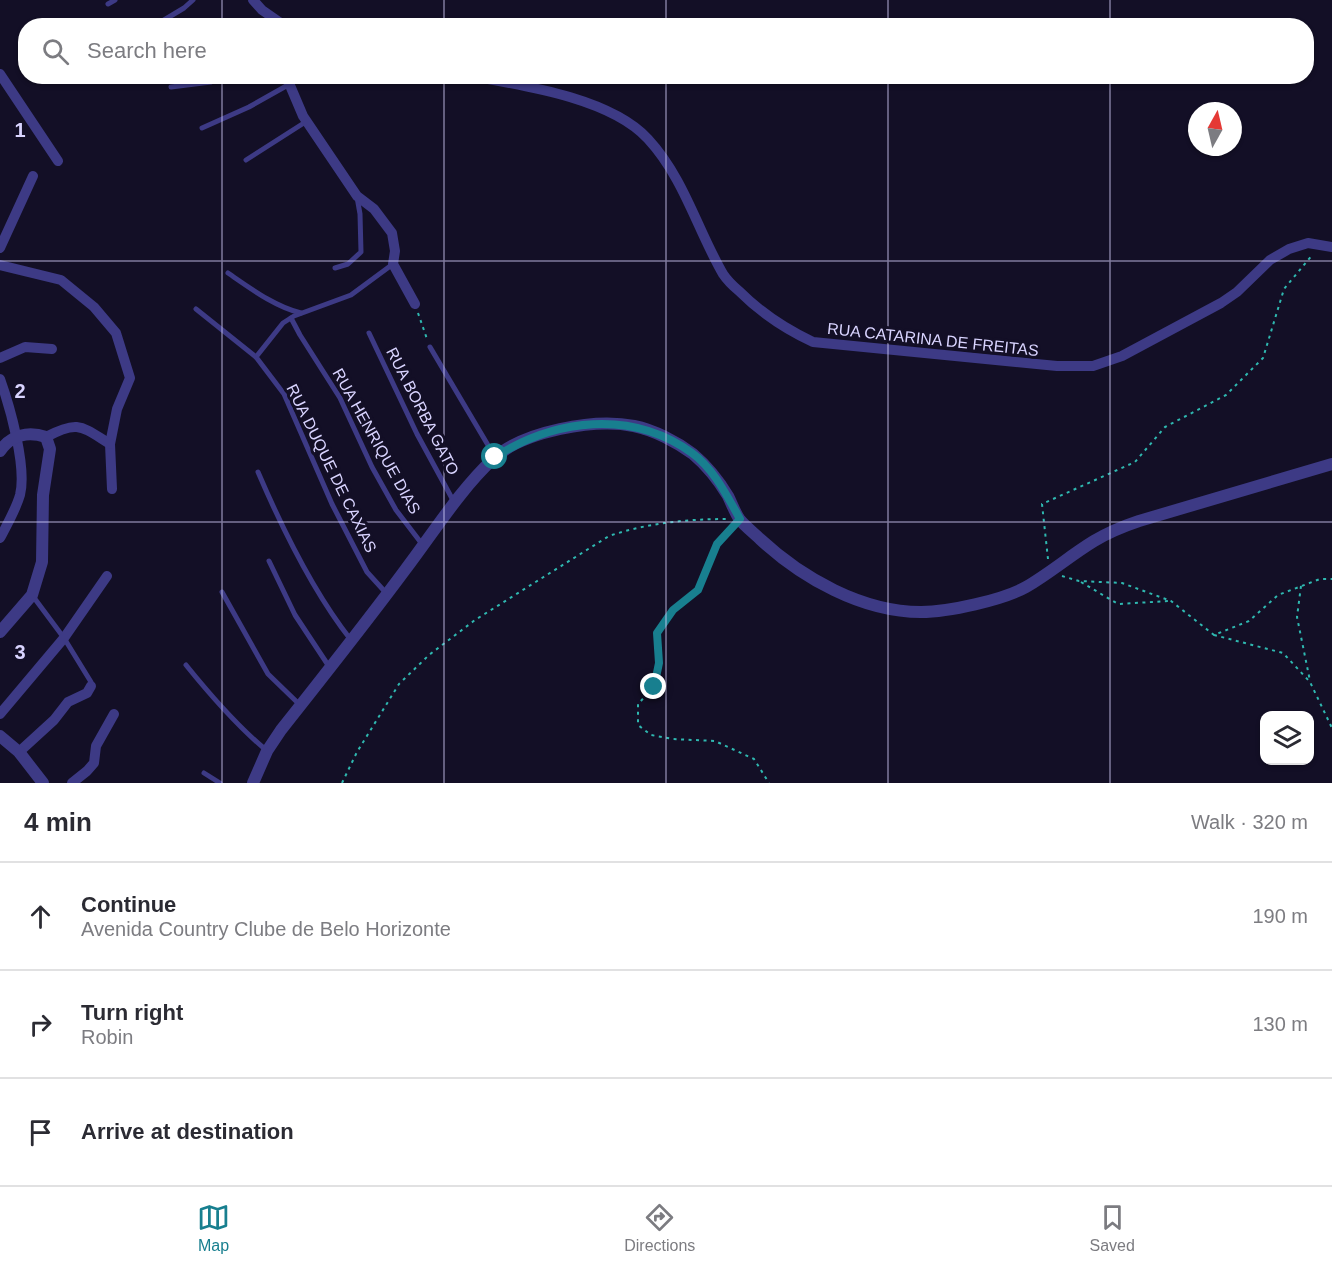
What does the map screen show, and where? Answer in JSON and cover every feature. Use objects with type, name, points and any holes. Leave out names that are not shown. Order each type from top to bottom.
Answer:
[{"type":"street","points":[[253,0],[262,18]]},
{"type":"street","points":[[0,77],[58,161]]},
{"type":"street","points":[[288,84],[307,121],[357,196],[374,209],[392,233],[395,251],[393,264],[415,304]]},
{"type":"street","name":"RUA CATARINA DE FREITAS","points":[[514,84],[577,99],[618,116],[647,138],[678,180],[724,276],[751,304],[786,330],[813,342],[1057,366],[1094,366],[1122,356],[1221,303],[1237,292],[1270,260],[1289,249],[1308,243],[1326,246]]},
{"type":"street","points":[[0,248],[33,176]]},
{"type":"street","points":[[0,266],[61,280],[94,307],[116,333],[130,378],[117,410],[111,444],[112,489]]},
{"type":"street","points":[[0,358],[25,347],[52,349]]},
{"type":"street","points":[[0,379],[7,397],[16,437],[21,480],[20,495],[0,538]]},
{"type":"street","points":[[253,783],[267,751],[454,502],[495,457],[524,441],[569,428],[606,423],[635,426],[664,437],[692,454],[709,470],[727,494],[740,519],[790,565],[847,597],[873,606],[922,612],[943,610],[992,599],[1024,588],[1113,530],[1332,464]]},
{"type":"street","points":[[0,451],[16,437],[28,434],[46,437],[66,427],[76,426],[111,444]]},
{"type":"street","points":[[0,632],[32,595],[42,562],[43,495],[50,449],[46,437]]},
{"type":"street","points":[[0,714],[64,638],[107,576]]},
{"type":"street","points":[[19,752],[54,720],[68,702],[87,693],[91,686]]},
{"type":"street","points":[[72,783],[94,763],[96,746],[114,714]]},
{"type":"street","points":[[0,736],[19,752],[43,783]]},
{"type":"lane","points":[[108,4],[115,0]]},
{"type":"lane","points":[[167,18],[193,0]]},
{"type":"lane","points":[[171,87],[195,84]]},
{"type":"lane","points":[[202,128],[249,107],[283,84]]},
{"type":"lane","points":[[246,160],[307,121]]},
{"type":"lane","points":[[334,268],[348,264],[361,252],[357,196]]},
{"type":"lane","points":[[256,357],[283,323],[302,313],[351,295],[393,264]]},
{"type":"lane","points":[[228,273],[256,292],[292,311],[302,313]]},
{"type":"lane","name":"RUA DUQUE DE CAXIAS","points":[[196,309],[256,357],[284,394],[342,524],[367,572],[387,594]]},
{"type":"lane","name":"RUA HENRIQUE DIAS","points":[[291,318],[340,398],[372,467],[396,510],[423,546]]},
{"type":"lane","name":"RUA BORBA GATO","points":[[369,333],[417,434],[454,502]]},
{"type":"lane","points":[[430,347],[495,457]]},
{"type":"lane","points":[[258,472],[275,512],[333,617],[351,640]]},
{"type":"lane","points":[[269,561],[295,615],[330,668]]},
{"type":"lane","points":[[222,592],[268,674],[300,705]]},
{"type":"lane","points":[[32,595],[64,638],[91,682],[91,686]]},
{"type":"lane","points":[[186,665],[247,735],[267,751]]},
{"type":"lane","points":[[204,773],[220,783]]},
{"type":"path","points":[[1171,601],[1118,604],[1079,581],[1049,572],[1042,504],[1135,462],[1165,426],[1226,395],[1263,358],[1284,289],[1326,246]]},
{"type":"path","points":[[415,304],[430,347]]},
{"type":"path","points":[[342,783],[357,752],[399,684],[429,655],[475,621],[609,536],[632,528],[659,523],[740,519]]},
{"type":"path","points":[[740,519],[717,544],[698,590],[673,610],[657,633],[659,663],[654,687],[638,704],[638,725],[651,735],[673,739],[715,741],[754,759],[769,783]]},
{"type":"path","points":[[1214,635],[1249,621],[1278,595],[1320,579],[1332,579]]},
{"type":"path","points":[[1079,581],[1122,583],[1171,601],[1214,635],[1283,653],[1310,682]]},
{"type":"path","points":[[1301,586],[1297,617],[1310,682],[1332,728]]},
{"type":"route","points":[[495,457],[524,441],[578,426],[606,423],[635,426],[664,437],[692,454],[709,470],[727,494],[740,519],[717,544],[698,590],[673,610],[657,633],[659,663],[654,687]]}]
